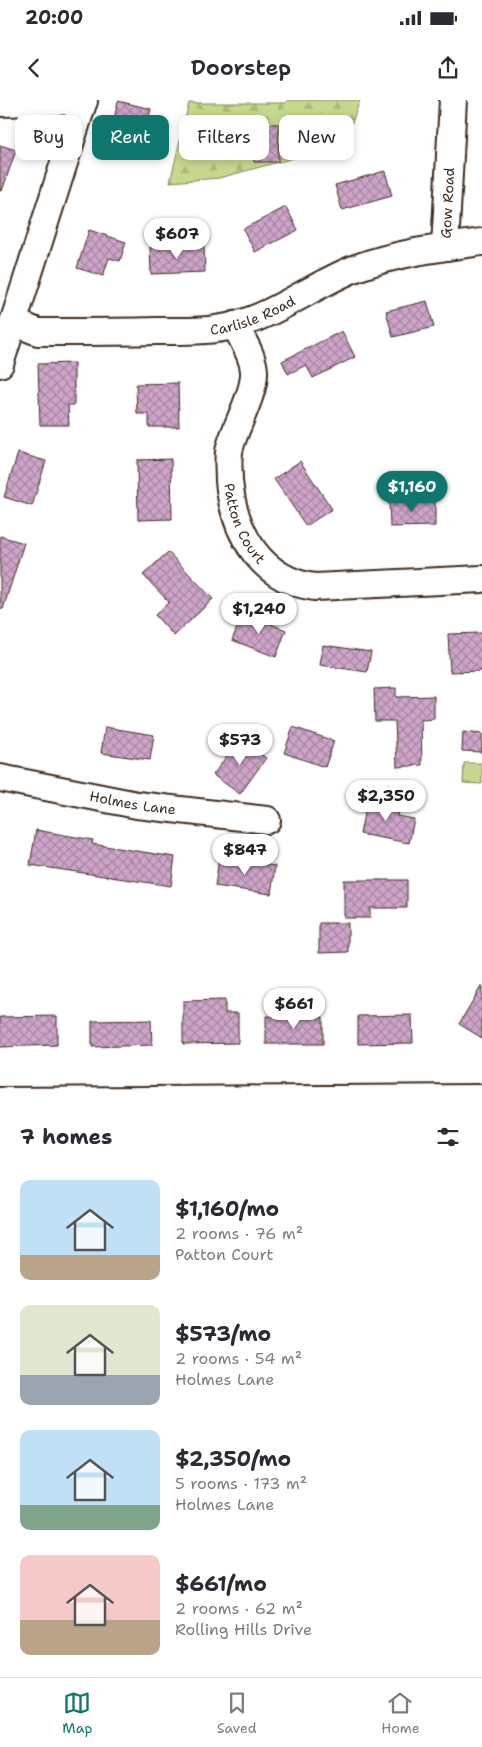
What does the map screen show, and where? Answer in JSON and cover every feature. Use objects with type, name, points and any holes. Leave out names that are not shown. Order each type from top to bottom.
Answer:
[{"type":"street","points":[[0,103],[84,100],[0,364]]},
{"type":"street","name":"Gow Road","points":[[445,247],[453,100]]},
{"type":"street","name":"Carlisle Road","points":[[13,322],[38,332],[202,331],[235,326],[256,318],[355,268],[408,253],[482,242]]},
{"type":"street","name":"Patton Court","points":[[235,326],[252,360],[254,372],[252,385],[230,448],[228,468],[231,497],[237,520],[246,541],[259,558],[274,572],[285,579],[303,586],[315,587],[482,578]]},
{"type":"street","name":"Holmes Lane","points":[[0,778],[137,805],[267,820]]},
{"type":"street","points":[[0,1101],[482,1098]]},
{"type":"green space","points":[[287,100],[360,100],[354,117],[354,115],[279,115],[279,160],[286,160],[219,178],[170,182],[179,145],[179,160],[269,160],[269,115],[186,115],[189,103],[286,103]]},
{"type":"green space","points":[[464,763],[482,763],[482,784],[463,783]]},
{"type":"building","points":[[118,101],[151,109],[149,115],[115,115]]},
{"type":"building","points":[[269,124],[279,124],[278,162],[254,162],[254,160],[269,160]]},
{"type":"building","points":[[0,145],[15,150],[15,153],[2,191],[0,191]]},
{"type":"building","points":[[385,171],[392,196],[342,210],[335,185]]},
{"type":"building","points":[[286,207],[298,230],[255,252],[243,229]]},
{"type":"building","points":[[89,230],[126,242],[120,261],[109,258],[103,276],[77,268]]},
{"type":"building","points":[[204,246],[205,272],[151,274],[150,247]]},
{"type":"building","points":[[427,301],[434,327],[393,337],[386,311]]},
{"type":"building","points":[[342,331],[355,357],[313,378],[306,365],[288,374],[282,361]]},
{"type":"building","points":[[74,363],[74,405],[68,405],[69,425],[40,425],[38,364]]},
{"type":"building","points":[[178,383],[179,427],[149,427],[149,414],[137,414],[136,384]]},
{"type":"building","points":[[18,453],[46,461],[32,506],[4,497]]},
{"type":"building","points":[[171,459],[172,519],[138,520],[137,460]]},
{"type":"building","points":[[300,461],[332,509],[306,526],[274,479]]},
{"type":"building","points":[[435,499],[435,526],[390,527],[389,500]]},
{"type":"building","points":[[0,536],[24,543],[3,609],[0,608]]},
{"type":"building","points":[[168,552],[213,599],[174,636],[155,615],[169,602],[143,575]]},
{"type":"building","points":[[243,613],[286,630],[276,657],[232,640]]},
{"type":"building","points":[[482,633],[482,671],[450,672],[448,634]]},
{"type":"building","points":[[323,645],[371,652],[367,672],[320,665]]},
{"type":"building","points":[[396,688],[396,697],[434,696],[434,719],[421,720],[422,765],[397,767],[395,721],[375,721],[374,689]]},
{"type":"building","points":[[105,727],[154,735],[150,760],[101,753]]},
{"type":"building","points":[[293,727],[334,741],[325,767],[284,753]]},
{"type":"building","points":[[463,732],[482,734],[482,752],[462,751]]},
{"type":"building","points":[[239,739],[266,758],[240,794],[213,775]]},
{"type":"building","points":[[367,799],[399,805],[397,816],[414,819],[409,843],[360,834]]},
{"type":"building","points":[[36,830],[93,840],[92,844],[175,857],[171,886],[30,865]]},
{"type":"building","points":[[219,858],[275,866],[271,894],[215,886]]},
{"type":"building","points":[[344,880],[407,880],[407,908],[370,908],[370,918],[344,918]]},
{"type":"building","points":[[319,923],[348,923],[348,952],[319,953]]},
{"type":"building","points":[[482,985],[482,1038],[459,1024]]},
{"type":"building","points":[[225,1000],[225,1013],[238,1013],[238,1043],[183,1044],[183,1001]]},
{"type":"building","points":[[412,1015],[413,1043],[358,1044],[358,1016]]},
{"type":"building","points":[[57,1016],[57,1045],[0,1047],[0,1017]]},
{"type":"building","points":[[266,1016],[323,1017],[323,1044],[266,1044]]},
{"type":"building","points":[[151,1020],[152,1045],[92,1047],[92,1021]]}]
